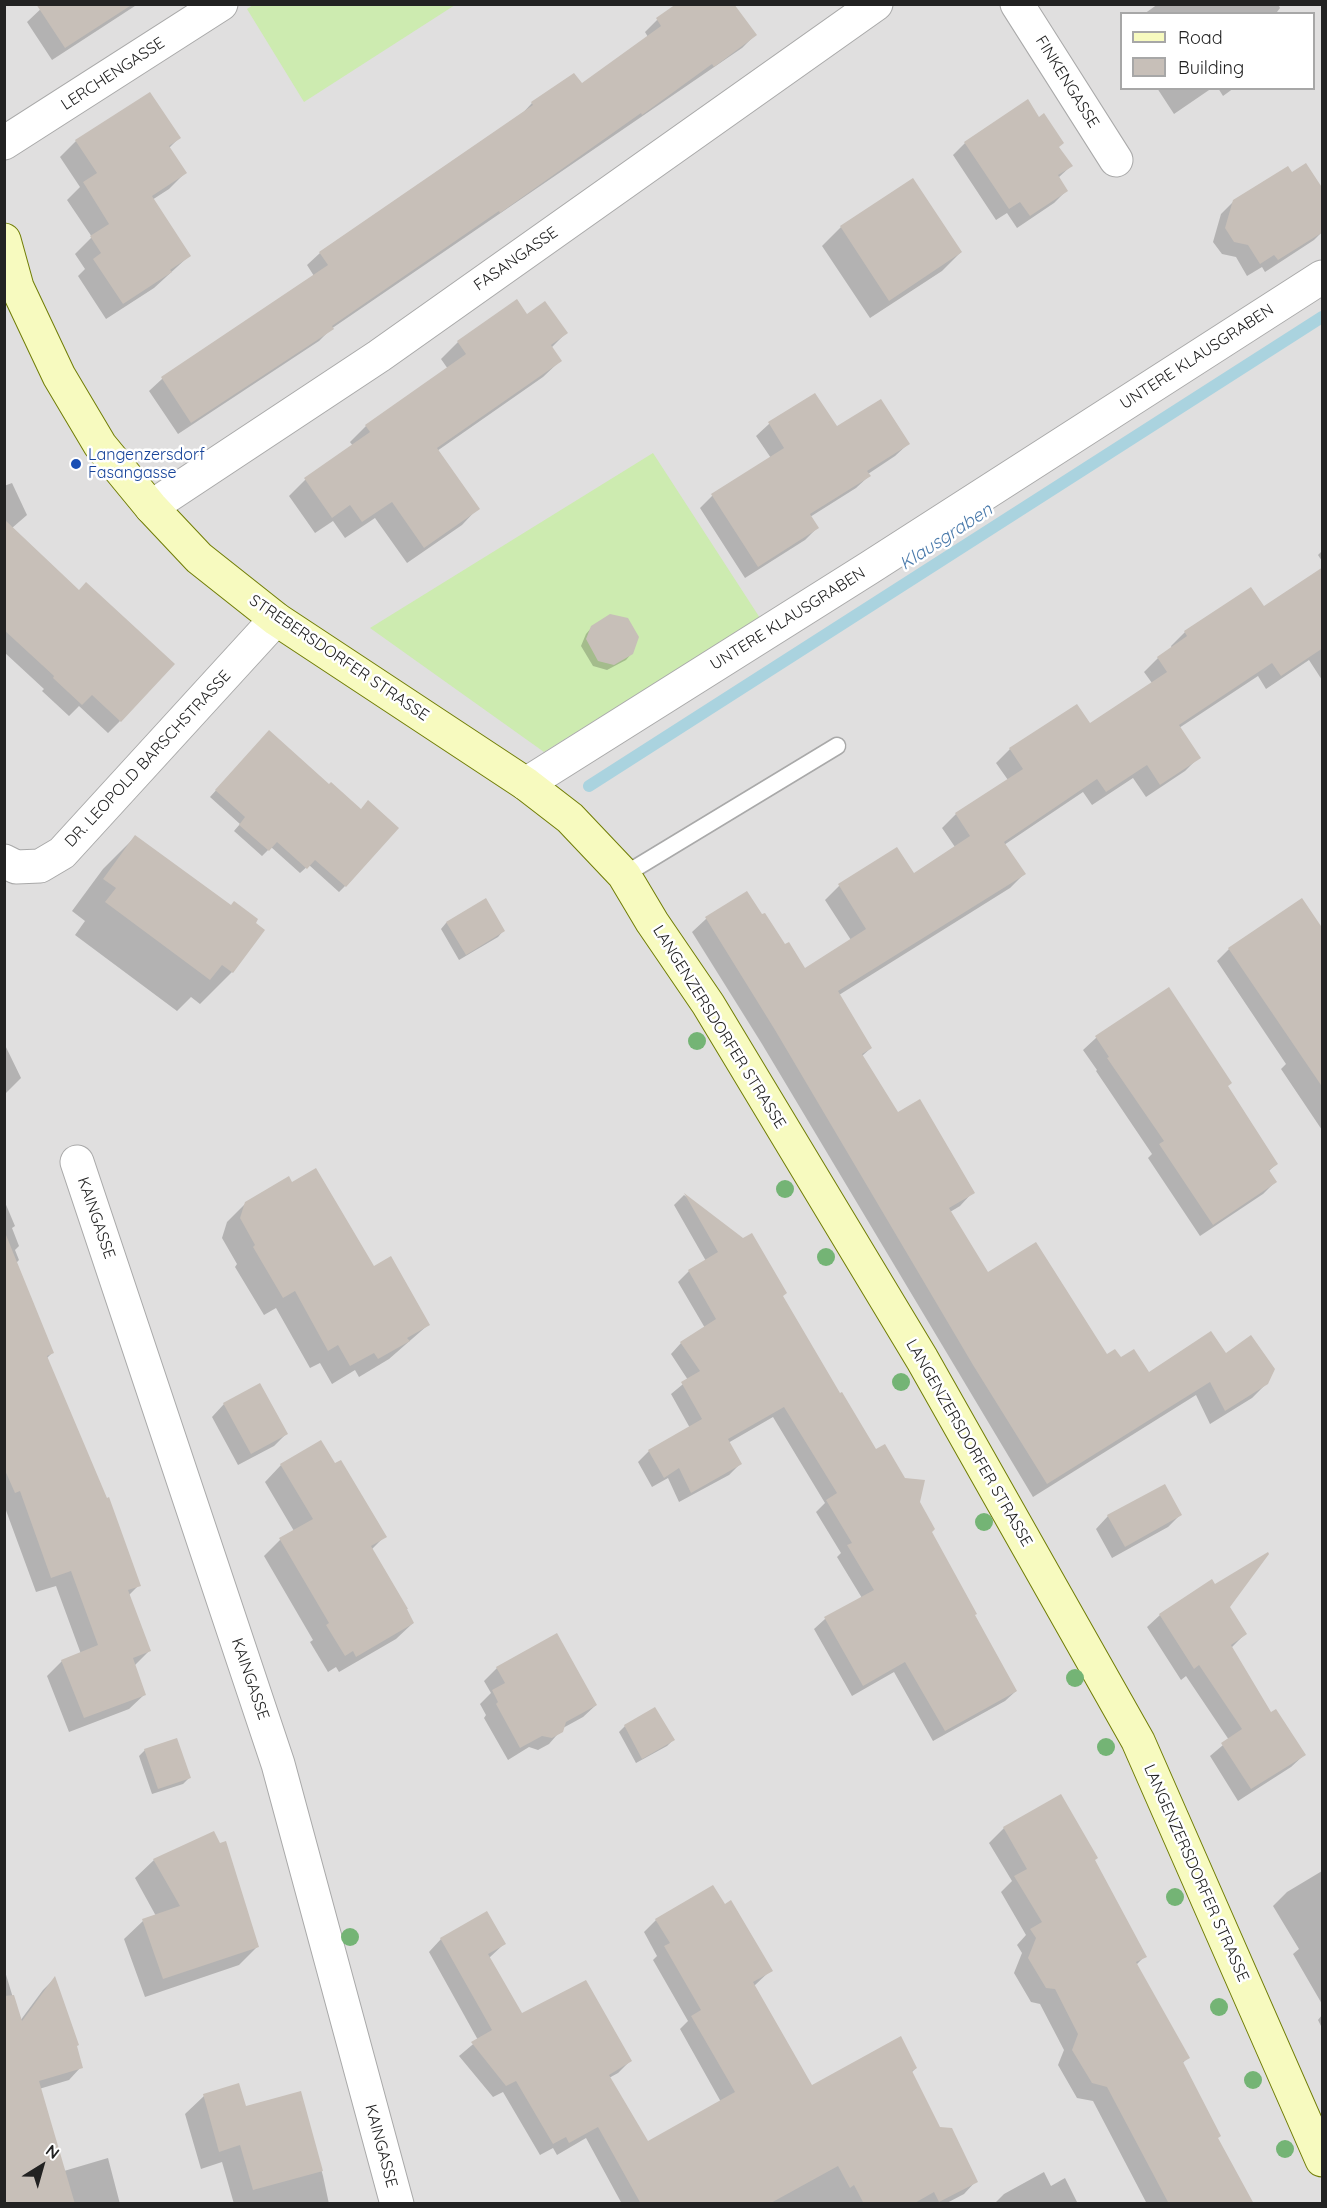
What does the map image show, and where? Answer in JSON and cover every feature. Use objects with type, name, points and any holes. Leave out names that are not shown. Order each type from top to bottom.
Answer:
[{"type":"main road","name":"STREBERSDORFER STRASSE","points":[[4,240],[17,286],[59,376],[100,445],[151,507],[199,558],[276,619],[526,784]]},
{"type":"main road","name":"LANGENZERSDORFER STRASSE","points":[[526,784],[570,818],[624,875],[652,922],[708,1004],[916,1349],[1138,1741],[1323,2160]]},
{"type":"street","name":"LERCHENGASSE","points":[[4,143],[221,4]]},
{"type":"street","name":"FASANGASSE","points":[[151,507],[379,356],[876,4]]},
{"type":"street","name":"FINKENGASSE","points":[[1017,4],[1116,160]]},
{"type":"street","name":"UNTERE KLAUSGRABEN","points":[[526,784],[869,568],[1323,277]]},
{"type":"street","name":"DR. LEOPOLD BARSCHSTRASSE","points":[[4,861],[16,867],[40,866],[62,853],[276,619]]},
{"type":"street","name":"KAINGASSE","points":[[77,1162],[278,1764],[397,2204]]},
{"type":"lane","points":[[624,875],[837,746]]},
{"type":"shaded area","points":[[5,5],[1322,5],[1322,2203],[5,2203]]},
{"type":"green space","points":[[253,5],[455,5],[304,102],[247,9]]},
{"type":"green space","points":[[653,453],[760,618],[544,752],[370,628]]},
{"type":"building","points":[[36,4],[133,4],[65,48]]},
{"type":"building","points":[[676,4],[734,4],[757,35],[714,67],[712,64],[500,213],[499,211],[332,326],[334,329],[191,423],[161,377],[328,265],[319,252],[533,105],[531,102],[574,73],[582,83],[661,26],[656,18]]},
{"type":"building","points":[[150,92],[181,138],[169,146],[187,173],[152,196],[191,256],[170,270],[172,272],[123,304],[93,259],[101,253],[90,236],[109,224],[83,182],[97,173],[75,140]]},
{"type":"building","points":[[1028,99],[1039,117],[1044,113],[1064,143],[1059,147],[1073,166],[1058,175],[1068,191],[1030,216],[1020,202],[1009,209],[964,142]]},
{"type":"building","points":[[1306,163],[1323,189],[1323,232],[1278,260],[1274,255],[1260,264],[1248,245],[1234,242],[1225,228],[1233,200],[1288,166],[1292,172]]},
{"type":"building","points":[[913,178],[962,252],[889,301],[840,226]]},
{"type":"building","points":[[517,299],[527,314],[545,301],[568,333],[551,345],[562,361],[437,448],[480,509],[424,548],[392,502],[362,522],[350,505],[332,518],[304,478],[370,432],[365,425],[466,354],[457,341]]},
{"type":"building","points":[[815,393],[837,426],[881,399],[910,444],[867,471],[871,476],[810,514],[819,528],[758,567],[711,494],[784,448],[768,422]]},
{"type":"building","points":[[4,519],[79,590],[86,582],[175,664],[121,722],[92,695],[82,705],[4,630]]},
{"type":"building","points":[[1323,567],[1323,648],[1281,676],[1272,663],[1179,725],[1201,758],[1160,785],[1147,765],[1106,792],[1097,779],[1004,842],[1026,874],[838,991],[872,1048],[862,1054],[898,1112],[920,1099],[975,1193],[949,1208],[988,1272],[1036,1242],[1107,1354],[1115,1349],[1121,1357],[1134,1349],[1149,1372],[1211,1331],[1226,1353],[1251,1335],[1275,1369],[1268,1384],[1225,1411],[1210,1382],[1047,1484],[973,1365],[775,1030],[705,917],[747,891],[762,914],[765,913],[785,944],[789,942],[805,968],[866,929],[838,884],[897,847],[914,873],[970,836],[955,813],[1023,769],[1009,748],[1077,704],[1090,723],[1167,672],[1157,657],[1187,636],[1184,631],[1251,587],[1264,606]]},
{"type":"building","points":[[610,614],[628,618],[639,637],[633,654],[614,665],[598,661],[586,639],[591,626]]},
{"type":"building","points":[[269,730],[329,784],[331,782],[361,809],[368,800],[399,828],[346,887],[315,860],[307,869],[277,842],[269,851],[239,825],[245,817],[215,790]]},
{"type":"building","points":[[135,835],[231,905],[234,901],[258,919],[256,923],[265,930],[233,973],[222,965],[210,980],[105,902],[116,888],[103,879]]},
{"type":"building","points":[[486,898],[505,931],[466,955],[446,922]]},
{"type":"building","points":[[1302,898],[1323,929],[1323,1088],[1228,948]]},
{"type":"building","points":[[1169,987],[1232,1083],[1228,1086],[1278,1164],[1269,1170],[1277,1182],[1213,1225],[1159,1144],[1164,1141],[1107,1058],[1109,1057],[1095,1036]]},
{"type":"building","points":[[316,1168],[374,1266],[391,1256],[430,1325],[407,1338],[410,1341],[378,1359],[374,1353],[350,1366],[338,1345],[328,1351],[295,1291],[283,1298],[253,1247],[255,1245],[240,1218],[245,1202],[289,1176],[292,1182]]},
{"type":"building","points":[[684,1193],[743,1238],[752,1233],[787,1293],[783,1296],[876,1449],[885,1444],[905,1478],[925,1480],[920,1502],[935,1529],[932,1532],[1017,1691],[945,1731],[905,1662],[863,1686],[824,1617],[874,1590],[847,1545],[852,1543],[826,1500],[837,1493],[784,1407],[728,1439],[742,1464],[691,1493],[679,1468],[664,1478],[648,1450],[702,1419],[681,1382],[700,1371],[680,1342],[716,1319],[688,1270],[718,1252]]},
{"type":"building","points":[[6,1235],[54,1353],[47,1356],[107,1498],[109,1497],[141,1586],[128,1590],[151,1651],[133,1658],[146,1695],[84,1718],[61,1660],[98,1645],[71,1571],[51,1578],[20,1491],[15,1493],[4,1468]]},
{"type":"building","points":[[260,1383],[288,1434],[251,1454],[223,1403]]},
{"type":"building","points":[[321,1440],[335,1463],[341,1460],[387,1537],[371,1546],[414,1623],[356,1657],[353,1651],[345,1656],[326,1625],[329,1623],[279,1538],[313,1519],[280,1464]]},
{"type":"building","points":[[1165,1484],[1182,1515],[1125,1547],[1107,1515]]},
{"type":"building","points":[[1268,1552],[1269,1554],[1230,1607],[1247,1634],[1231,1645],[1271,1712],[1276,1709],[1306,1755],[1251,1789],[1221,1743],[1242,1729],[1199,1665],[1194,1669],[1159,1614],[1212,1579],[1215,1584]]},
{"type":"building","points":[[557,1633],[597,1705],[566,1722],[563,1732],[552,1738],[542,1736],[520,1748],[496,1704],[498,1702],[492,1690],[505,1683],[496,1667]]},
{"type":"building","points":[[655,1707],[675,1740],[642,1759],[624,1725]]},
{"type":"building","points":[[177,1738],[191,1778],[158,1789],[144,1749]]},
{"type":"building","points":[[1061,1794],[1098,1858],[1095,1860],[1147,1957],[1136,1962],[1190,2058],[1183,2062],[1221,2136],[1218,2138],[1254,2204],[1169,2204],[1107,2087],[1092,2083],[1072,2050],[1078,2034],[1055,1989],[1046,1988],[1028,1958],[1036,1938],[1030,1929],[1042,1922],[1014,1876],[1027,1869],[1003,1827]]},
{"type":"building","points":[[214,1831],[220,1843],[226,1841],[259,1947],[163,1979],[142,1919],[180,1906],[153,1859]]},
{"type":"building","points":[[713,1885],[725,1904],[731,1900],[773,1971],[753,1982],[812,2085],[901,2036],[917,2068],[912,2071],[940,2127],[952,2128],[978,2182],[939,2202],[934,2192],[913,2204],[864,2204],[854,2185],[850,2188],[838,2166],[769,2204],[641,2204],[598,2127],[569,2143],[566,2137],[553,2144],[516,2081],[506,2086],[471,2042],[492,2030],[440,1938],[487,1911],[506,1944],[488,1954],[522,2013],[586,1980],[632,2061],[609,2075],[648,2141],[735,2092],[691,2016],[701,2010],[664,1946],[670,1943],[655,1919]]},
{"type":"building","points":[[55,1976],[79,2045],[77,2046],[83,2068],[39,2081],[75,2204],[4,2204],[4,1996],[14,1995],[22,2021]]},
{"type":"building","points":[[239,2083],[246,2106],[301,2091],[323,2171],[253,2190],[240,2145],[219,2152],[203,2094]]},
{"type":"waterway","name":"Klausgraben","points":[[589,786],[1322,317]]},
{"type":"place","name":"Langenzersdorf Fasangasse","points":[[76,464]]}]
